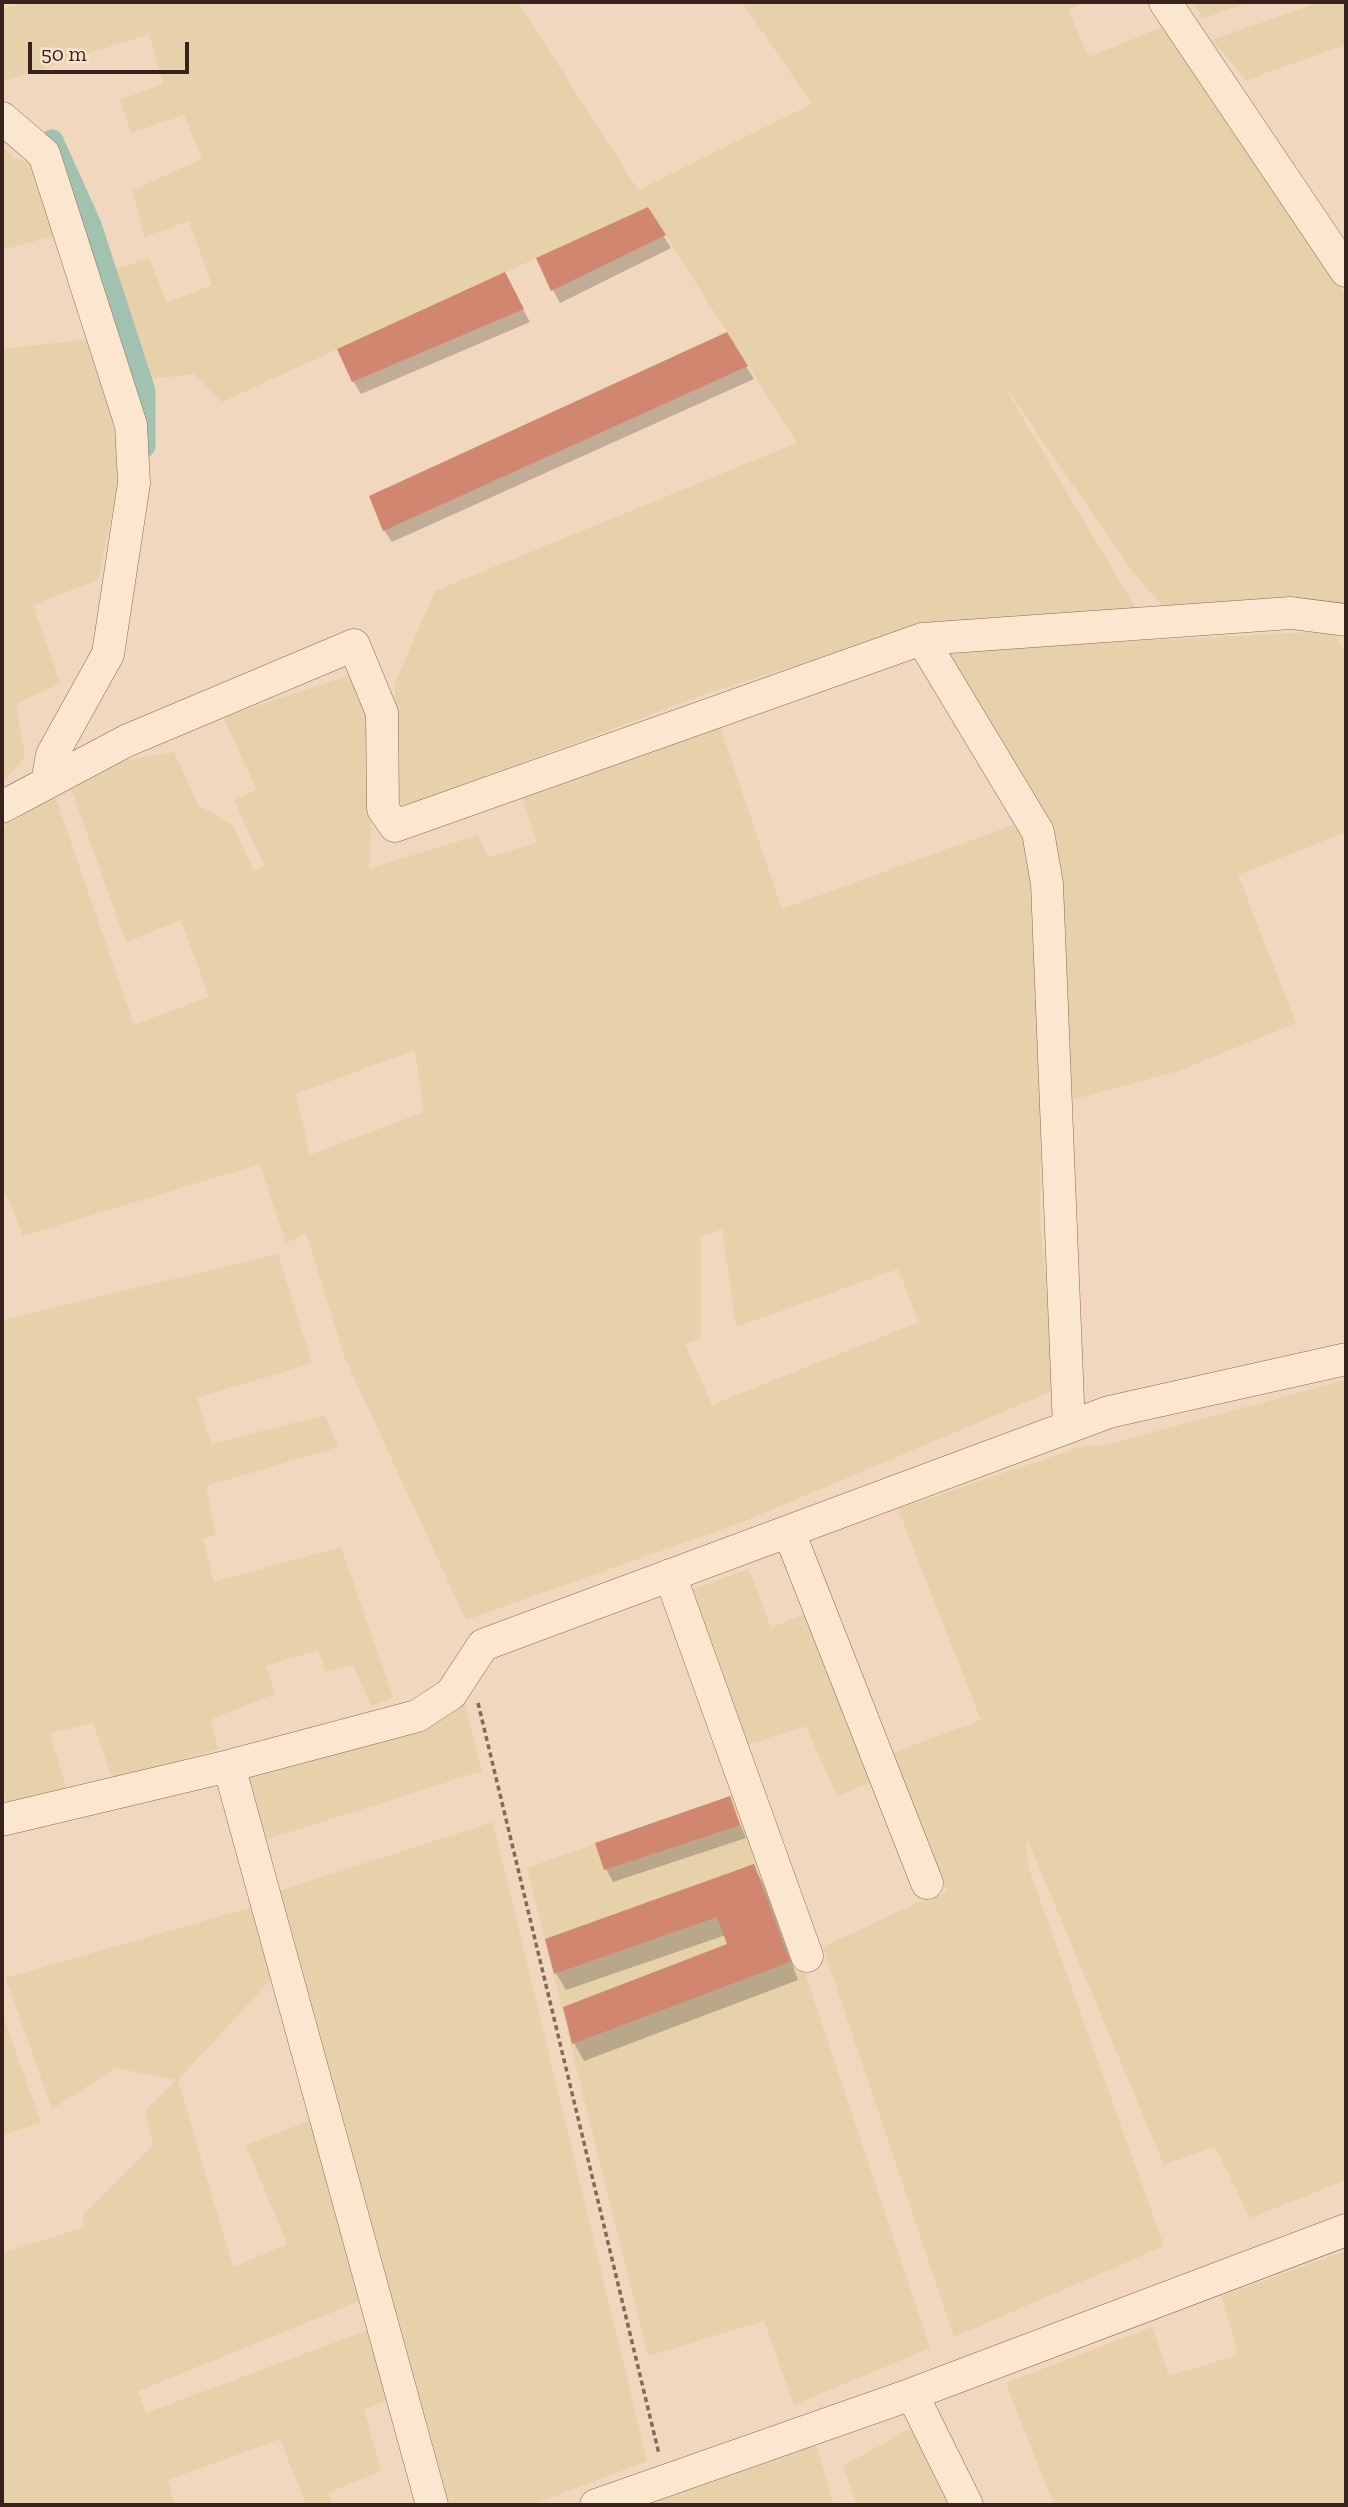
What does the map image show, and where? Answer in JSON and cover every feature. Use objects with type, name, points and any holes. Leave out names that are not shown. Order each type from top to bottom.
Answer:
[{"type":"street","points":[[1165,2],[1346,271]]},
{"type":"street","points":[[2,118],[44,155],[131,425],[134,483],[108,654],[52,755],[47,782]]},
{"type":"street","points":[[2,807],[126,741],[354,645],[382,713],[383,809],[395,826],[922,639],[1291,613],[1346,620]]},
{"type":"street","points":[[922,639],[1038,832],[1047,884],[1069,1427]]},
{"type":"street","points":[[2,1820],[229,1766],[416,1716],[451,1694],[483,1645],[1108,1412],[1346,1359]]},
{"type":"street","points":[[789,1532],[927,1883]]},
{"type":"street","points":[[670,1575],[807,1956]]},
{"type":"street","points":[[229,1766],[432,2505]]},
{"type":"street","points":[[596,2505],[912,2394],[1346,2230]]},
{"type":"street","points":[[912,2394],[967,2505]]},
{"type":"path","points":[[469,1667],[665,2480]]},
{"type":"shaded area","points":[[23,2],[518,2],[638,190],[812,104],[742,2],[1087,2],[1068,10],[1089,57],[1165,26],[1346,296],[1346,608],[1163,606],[1132,571],[1000,379],[1137,611],[917,629],[716,690],[404,807],[394,792],[395,683],[435,591],[797,443],[648,207],[222,402],[195,374],[150,379],[116,269],[149,258],[167,303],[212,285],[189,221],[144,237],[133,190],[202,159],[184,115],[131,133],[120,100],[163,84],[149,34],[2,82],[2,9]]},
{"type":"shaded area","points":[[1190,2],[1251,2],[1204,18]]},
{"type":"shaded area","points":[[1321,2],[1346,2],[1346,45],[1246,80],[1212,40]]},
{"type":"shaded area","points":[[2,147],[15,159],[36,163],[57,235],[2,250]]},
{"type":"shaded area","points":[[90,339],[118,427],[116,496],[98,580],[33,605],[60,683],[16,704],[25,757],[2,783],[2,349]]},
{"type":"shaded area","points":[[1333,631],[1346,653],[1346,832],[1238,875],[1296,1023],[1178,1071],[1072,1100],[1059,885],[946,651]]},
{"type":"shaded area","points":[[351,675],[367,714],[371,834],[369,869],[478,835],[488,857],[537,843],[521,794],[720,727],[782,909],[1019,823],[1030,872],[1041,1107],[1040,1217],[1055,1390],[745,1521],[466,1620],[345,1358],[306,1233],[286,1243],[260,1164],[23,1236],[2,1183],[2,828],[55,796],[134,1025],[209,997],[181,920],[126,942],[70,786],[106,764],[174,752],[199,806],[232,824],[254,871],[264,865],[234,800],[257,790],[223,717]],"holes":[[[415,1050],[424,1112],[310,1155],[296,1094]],[[722,1229],[736,1327],[898,1269],[919,1322],[712,1405],[685,1344],[701,1338],[701,1237]]]},
{"type":"shaded area","points":[[278,1254],[312,1363],[197,1398],[211,1444],[325,1415],[338,1447],[206,1486],[216,1535],[203,1539],[214,1582],[341,1547],[393,1697],[371,1706],[353,1665],[326,1672],[318,1650],[266,1666],[275,1694],[211,1719],[218,1749],[113,1780],[93,1723],[50,1733],[66,1788],[7,1804],[2,1784],[2,1320]]},
{"type":"shaded area","points":[[1346,1380],[1346,2180],[1250,2218],[1215,2146],[1164,2165],[1026,1836],[1028,1866],[1164,2246],[954,2337],[823,1947],[919,1902],[947,1892],[892,1753],[981,1720],[898,1509],[1083,1446],[1102,1446]]},
{"type":"shaded area","points":[[749,1569],[771,1628],[807,1613],[873,1781],[837,1796],[806,1726],[746,1745],[691,1590]]},
{"type":"shaded area","points":[[464,1700],[482,1771],[262,1841],[244,1774]]},
{"type":"shaded area","points":[[740,1793],[800,1958],[930,2348],[794,2405],[764,2321],[648,2356],[527,1868]]},
{"type":"shaded area","points":[[493,1822],[647,2461],[532,2505],[447,2505],[279,1891]]},
{"type":"shaded area","points":[[256,1906],[274,1976],[178,2080],[233,2267],[287,2244],[246,2145],[315,2119],[365,2299],[138,2391],[146,2413],[373,2328],[392,2398],[364,2409],[381,2471],[328,2493],[332,2505],[306,2505],[280,2439],[168,2480],[175,2505],[2,2505],[2,2253],[85,2227],[82,2216],[153,2145],[145,2110],[177,2080],[115,2068],[52,2109],[6,1978]]},
{"type":"shaded area","points":[[2,2013],[41,2123],[2,2135]]},
{"type":"shaded area","points":[[1346,2251],[1346,2505],[1054,2505],[1006,2383],[1152,2327],[1169,2376],[1238,2355],[1222,2296]]},
{"type":"shaded area","points":[[917,2425],[954,2505],[857,2505],[843,2466]]},
{"type":"shaded area","points":[[815,2441],[834,2505],[635,2505]]},
{"type":"building","points":[[648,207],[666,235],[551,291],[536,258]]},
{"type":"building","points":[[505,272],[524,309],[352,382],[337,349]]},
{"type":"building","points":[[727,332],[748,366],[383,531],[369,496]]},
{"type":"building","points":[[730,1796],[740,1825],[604,1870],[595,1843]]},
{"type":"building","points":[[754,1864],[790,1962],[572,2044],[563,2007],[727,1944],[717,1917],[554,1974],[545,1939]]},
{"type":"waterway","points":[[52,141],[90,225],[144,391],[144,446]]}]
